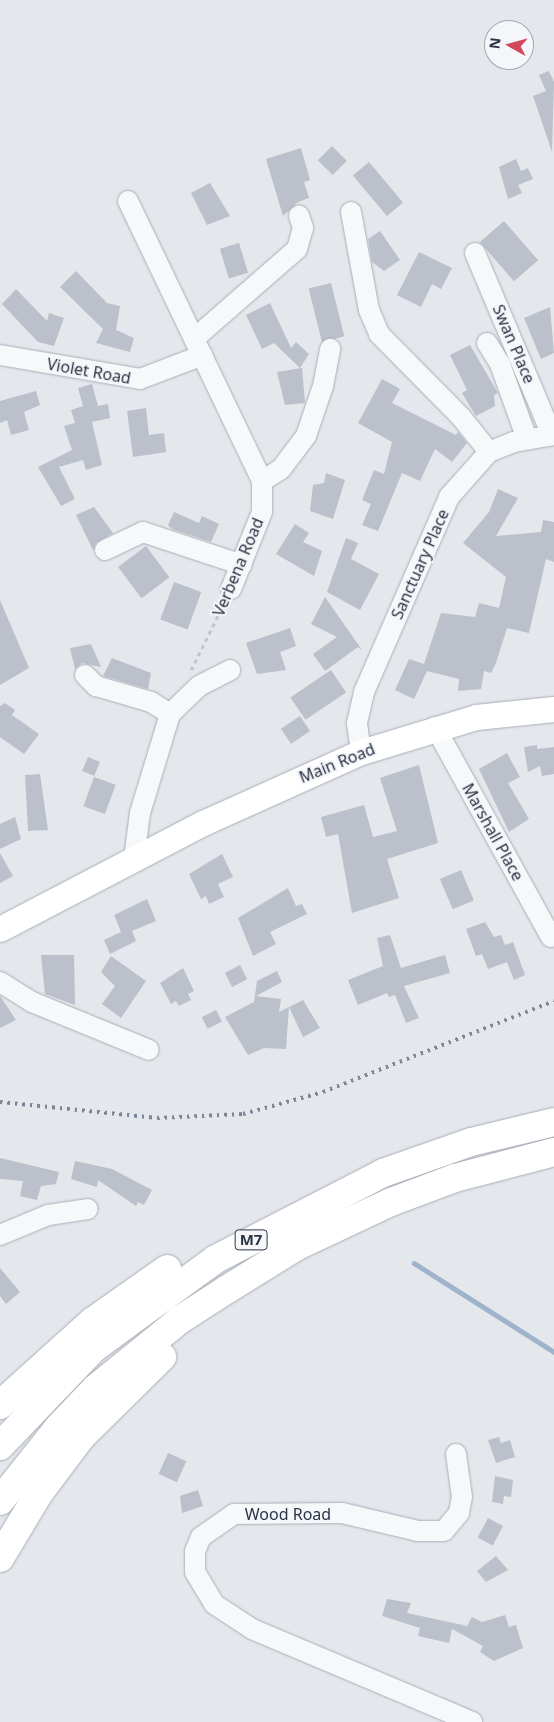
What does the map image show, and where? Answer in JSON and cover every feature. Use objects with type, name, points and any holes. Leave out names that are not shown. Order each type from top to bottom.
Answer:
[{"type":"highway","name":"M7","points":[[0,1446],[94,1348],[148,1305],[283,1221],[412,1163],[554,1122]]},
{"type":"highway","name":"M7","points":[[0,1501],[58,1428],[124,1365],[181,1319],[297,1246],[391,1202],[455,1178],[554,1152]]},
{"type":"highway","points":[[0,1406],[92,1322],[219,1237],[316,1188],[412,1163]]},
{"type":"highway","points":[[0,1558],[44,1486],[130,1384],[297,1246]]},
{"type":"main road","name":"Main Road","points":[[0,929],[134,859],[361,752],[435,727],[507,712],[554,708]]},
{"type":"street","name":"Verbena Road","points":[[128,201],[262,481],[262,512],[231,589]]},
{"type":"street","points":[[351,212],[369,310],[379,334],[489,452],[527,439],[553,435]]},
{"type":"street","name":"Violet Road","points":[[0,355],[123,379],[157,376],[199,347],[297,248],[303,228],[299,216]]},
{"type":"street","name":"Swan Place","points":[[475,253],[553,435]]},
{"type":"street","points":[[487,343],[505,376],[527,439]]},
{"type":"street","points":[[262,481],[281,469],[306,436],[323,386],[330,349]]},
{"type":"street","name":"Sanctuary Place","points":[[361,752],[356,723],[364,692],[449,498],[489,452]]},
{"type":"street","points":[[105,550],[143,532],[242,565]]},
{"type":"street","points":[[134,859],[140,812],[170,714],[199,686],[230,670]]},
{"type":"street","points":[[85,674],[96,686],[151,702],[170,714]]},
{"type":"street","name":"Marshall Place","points":[[435,727],[551,937]]},
{"type":"street","points":[[0,982],[32,1002],[150,1050]]},
{"type":"street","points":[[0,1236],[48,1215],[88,1209]]},
{"type":"street","name":"Wood Road","points":[[456,1454],[461,1505],[453,1525],[444,1530],[418,1531],[342,1513],[234,1514],[201,1537],[195,1552],[195,1572],[214,1604],[252,1629],[472,1722]]},
{"type":"path","name":"Verbena Road","points":[[187,678],[231,589]]},
{"type":"building","points":[[549,71],[554,82],[552,152],[533,96],[546,91],[539,75]]},
{"type":"building","points":[[332,146],[347,161],[333,175],[318,160]]},
{"type":"building","points":[[301,148],[310,180],[304,182],[309,198],[298,202],[283,216],[266,159]]},
{"type":"building","points":[[516,159],[521,171],[528,168],[533,179],[518,185],[522,193],[508,199],[499,167]]},
{"type":"building","points":[[369,162],[403,203],[387,216],[353,175]]},
{"type":"building","points":[[210,183],[230,216],[207,225],[191,193]]},
{"type":"building","points":[[504,221],[538,260],[514,281],[480,242]]},
{"type":"building","points":[[380,231],[400,260],[384,271],[372,262],[368,239]]},
{"type":"building","points":[[239,243],[248,273],[229,278],[220,249]]},
{"type":"building","points":[[419,252],[452,268],[441,289],[432,284],[421,307],[397,295]]},
{"type":"building","points":[[76,271],[107,303],[120,306],[116,330],[134,338],[130,352],[96,343],[103,329],[60,287]]},
{"type":"building","points":[[331,283],[344,336],[322,342],[309,289]]},
{"type":"building","points":[[16,289],[47,321],[49,313],[64,318],[54,346],[38,342],[2,304]]},
{"type":"building","points":[[270,303],[291,348],[296,342],[309,354],[300,368],[274,343],[262,349],[246,315]]},
{"type":"building","points":[[550,307],[554,353],[541,359],[524,318]]},
{"type":"building","points":[[470,345],[498,393],[494,395],[495,406],[476,416],[462,393],[467,390],[450,355]]},
{"type":"building","points":[[302,368],[305,403],[285,405],[277,372]]},
{"type":"building","points":[[382,379],[400,389],[392,403],[456,435],[458,432],[467,443],[452,462],[435,449],[420,481],[402,473],[378,531],[362,525],[371,504],[362,500],[374,470],[384,474],[392,442],[358,423]]},
{"type":"building","points":[[92,384],[98,406],[108,404],[110,418],[92,422],[102,465],[86,470],[83,460],[59,467],[75,499],[61,506],[38,467],[72,450],[64,426],[75,423],[71,410],[83,406],[78,388]]},
{"type":"building","points":[[36,391],[40,405],[24,412],[29,430],[11,435],[7,420],[0,423],[0,401]]},
{"type":"building","points":[[146,408],[149,435],[164,433],[166,452],[133,457],[127,411]]},
{"type":"building","points":[[326,473],[345,480],[333,519],[310,511],[313,485],[324,483]]},
{"type":"building","points":[[498,489],[518,498],[496,536],[541,532],[543,520],[554,522],[554,562],[546,559],[529,633],[507,628],[491,673],[484,671],[481,689],[458,691],[459,679],[427,671],[414,699],[395,690],[409,659],[424,664],[441,613],[475,617],[479,603],[499,608],[506,577],[463,543],[489,512]]},
{"type":"building","points":[[94,507],[113,533],[96,543],[93,550],[76,515]]},
{"type":"building","points":[[174,512],[199,523],[202,516],[219,524],[211,542],[172,529],[168,525]]},
{"type":"building","points":[[295,524],[309,533],[303,542],[322,551],[314,576],[276,554]]},
{"type":"building","points":[[346,538],[358,543],[351,559],[379,574],[360,610],[327,592]]},
{"type":"building","points":[[146,546],[169,577],[142,598],[118,567]]},
{"type":"building","points":[[174,582],[201,592],[188,630],[160,620]]},
{"type":"building","points":[[325,597],[362,650],[358,647],[325,671],[313,654],[337,637],[311,624]]},
{"type":"building","points":[[0,600],[29,668],[0,685]]},
{"type":"building","points":[[290,628],[296,646],[280,652],[286,670],[257,674],[246,643]]},
{"type":"building","points":[[91,644],[101,667],[82,663],[75,669],[70,648]]},
{"type":"building","points":[[112,658],[151,673],[148,689],[103,676]]},
{"type":"building","points":[[331,670],[346,692],[305,720],[290,697]]},
{"type":"building","points":[[5,703],[15,710],[12,715],[39,734],[24,754],[0,737],[0,706]]},
{"type":"building","points":[[300,716],[310,731],[291,744],[281,729]]},
{"type":"building","points":[[537,745],[537,749],[554,747],[554,774],[542,776],[540,766],[528,772],[524,747]]},
{"type":"building","points":[[507,753],[520,777],[508,783],[529,819],[509,832],[479,769]]},
{"type":"building","points":[[88,757],[100,762],[94,776],[82,771]]},
{"type":"building","points":[[419,765],[438,843],[387,859],[399,898],[352,913],[338,834],[326,837],[321,817],[364,805],[373,837],[397,831],[380,778]]},
{"type":"building","points":[[40,774],[48,830],[28,831],[25,775]]},
{"type":"building","points":[[94,777],[116,785],[105,814],[83,806]]},
{"type":"building","points":[[15,817],[21,839],[0,849],[0,824]]},
{"type":"building","points":[[0,853],[13,876],[0,883]]},
{"type":"building","points":[[222,854],[233,877],[218,884],[224,897],[209,904],[206,896],[201,899],[189,874]]},
{"type":"building","points":[[461,870],[474,900],[453,909],[440,879]]},
{"type":"building","points":[[288,888],[296,906],[302,904],[307,914],[270,932],[276,944],[253,956],[238,918]]},
{"type":"building","points":[[147,899],[156,921],[132,931],[136,941],[110,954],[104,940],[121,932],[114,915]]},
{"type":"building","points":[[485,922],[494,937],[501,935],[505,945],[513,942],[525,975],[514,980],[507,962],[488,969],[482,954],[476,956],[466,929]]},
{"type":"building","points":[[390,935],[401,968],[445,955],[450,973],[404,986],[419,1018],[406,1023],[395,995],[389,997],[387,993],[358,1005],[348,980],[383,966],[377,938]]},
{"type":"building","points":[[41,955],[74,955],[75,1005],[45,994]]},
{"type":"building","points":[[111,956],[146,981],[121,1018],[102,1004],[115,986],[101,972]]},
{"type":"building","points":[[240,965],[247,979],[232,987],[225,973]]},
{"type":"building","points":[[183,968],[194,991],[188,994],[191,1000],[179,1006],[176,1001],[171,1004],[160,983]]},
{"type":"building","points":[[277,971],[282,982],[256,996],[281,999],[279,1012],[289,1007],[286,1049],[264,1048],[248,1055],[225,1017],[254,1002],[257,981]]},
{"type":"building","points":[[0,996],[16,1020],[0,1028]]},
{"type":"building","points":[[303,1000],[320,1028],[303,1037],[289,1007]]},
{"type":"building","points":[[216,1010],[222,1022],[208,1029],[202,1017]]},
{"type":"building","points":[[0,1158],[59,1172],[56,1184],[41,1186],[37,1200],[20,1196],[23,1181],[0,1179]]},
{"type":"building","points":[[75,1161],[112,1169],[152,1190],[144,1205],[138,1202],[136,1206],[98,1180],[97,1187],[71,1179]]},
{"type":"building","points":[[0,1268],[20,1292],[6,1304],[0,1296]]},
{"type":"building","points":[[499,1437],[501,1443],[510,1440],[515,1457],[496,1463],[488,1440]]},
{"type":"building","points":[[168,1453],[186,1461],[177,1482],[159,1474]]},
{"type":"building","points":[[495,1476],[513,1480],[511,1497],[504,1496],[503,1504],[492,1502]]},
{"type":"building","points":[[198,1490],[203,1506],[182,1513],[180,1496]]},
{"type":"building","points":[[488,1518],[503,1526],[493,1545],[478,1537]]},
{"type":"building","points":[[496,1556],[508,1570],[486,1582],[477,1571]]},
{"type":"building","points":[[387,1599],[411,1603],[407,1613],[467,1626],[472,1617],[482,1622],[505,1615],[509,1627],[516,1625],[523,1648],[494,1661],[480,1652],[483,1646],[452,1629],[449,1643],[418,1636],[420,1628],[382,1616]]},
{"type":"waterway","points":[[414,1263],[554,1352]]},
{"type":"railway","points":[[0,1102],[157,1118],[243,1114],[323,1092],[554,1001]]}]
